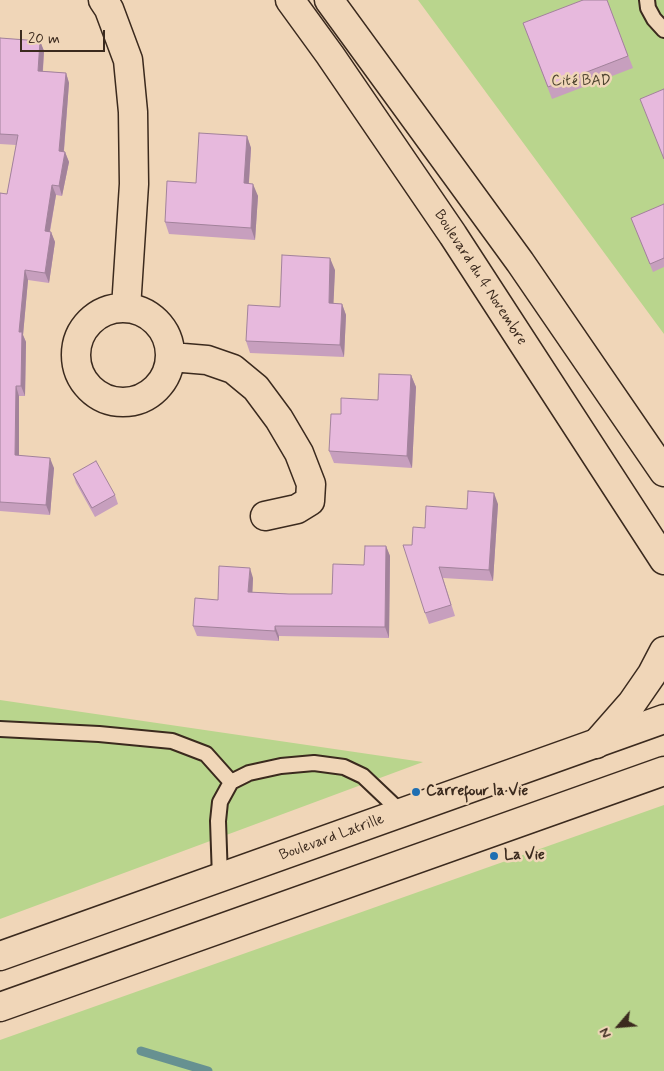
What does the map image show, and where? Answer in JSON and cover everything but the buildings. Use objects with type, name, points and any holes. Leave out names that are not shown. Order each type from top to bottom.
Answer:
[{"type":"main road","points":[[103,0],[109,9],[128,60],[133,112],[134,184],[126,308]]},
{"type":"main road","name":"Boulevard du 4 Novembre","points":[[290,0],[330,55],[452,235],[664,560]]},
{"type":"main road","points":[[329,0],[520,262],[664,472]]},
{"type":"main road","points":[[126,308],[143,312],[158,323],[168,340],[170,358],[166,376],[155,390],[140,400],[121,402],[103,398],[89,386],[79,370],[76,352],[81,334],[92,320],[108,310],[126,308]]},
{"type":"main road","points":[[170,358],[207,360],[234,369],[256,388],[279,419],[299,453],[312,484],[310,500],[297,509],[265,516]]},
{"type":"main road","points":[[596,744],[632,703],[652,674],[664,651]]},
{"type":"main road","name":"Boulevard Latrille","points":[[0,956],[664,719]]},
{"type":"main road","points":[[0,1007],[664,771]]},
{"type":"lane","points":[[647,0],[648,8],[659,17],[664,30]]},
{"type":"lane","points":[[0,729],[99,734],[172,741],[206,754],[231,782]]},
{"type":"lane","points":[[220,878],[218,821],[220,802],[231,782],[249,773],[281,766],[314,763],[344,767],[363,776],[402,813]]},
{"type":"green space","name":"Cité BAD","points":[[418,0],[664,0],[664,334]]},
{"type":"green space","points":[[0,700],[423,762],[0,919]]},
{"type":"green space","points":[[664,805],[664,1071],[0,1071],[0,1040]]},
{"type":"waterway","points":[[141,1051],[208,1071]]},
{"type":"place","name":"Carrefour la Vie","points":[[416,792]]},
{"type":"place","name":"La Vie","points":[[494,856]]}]
